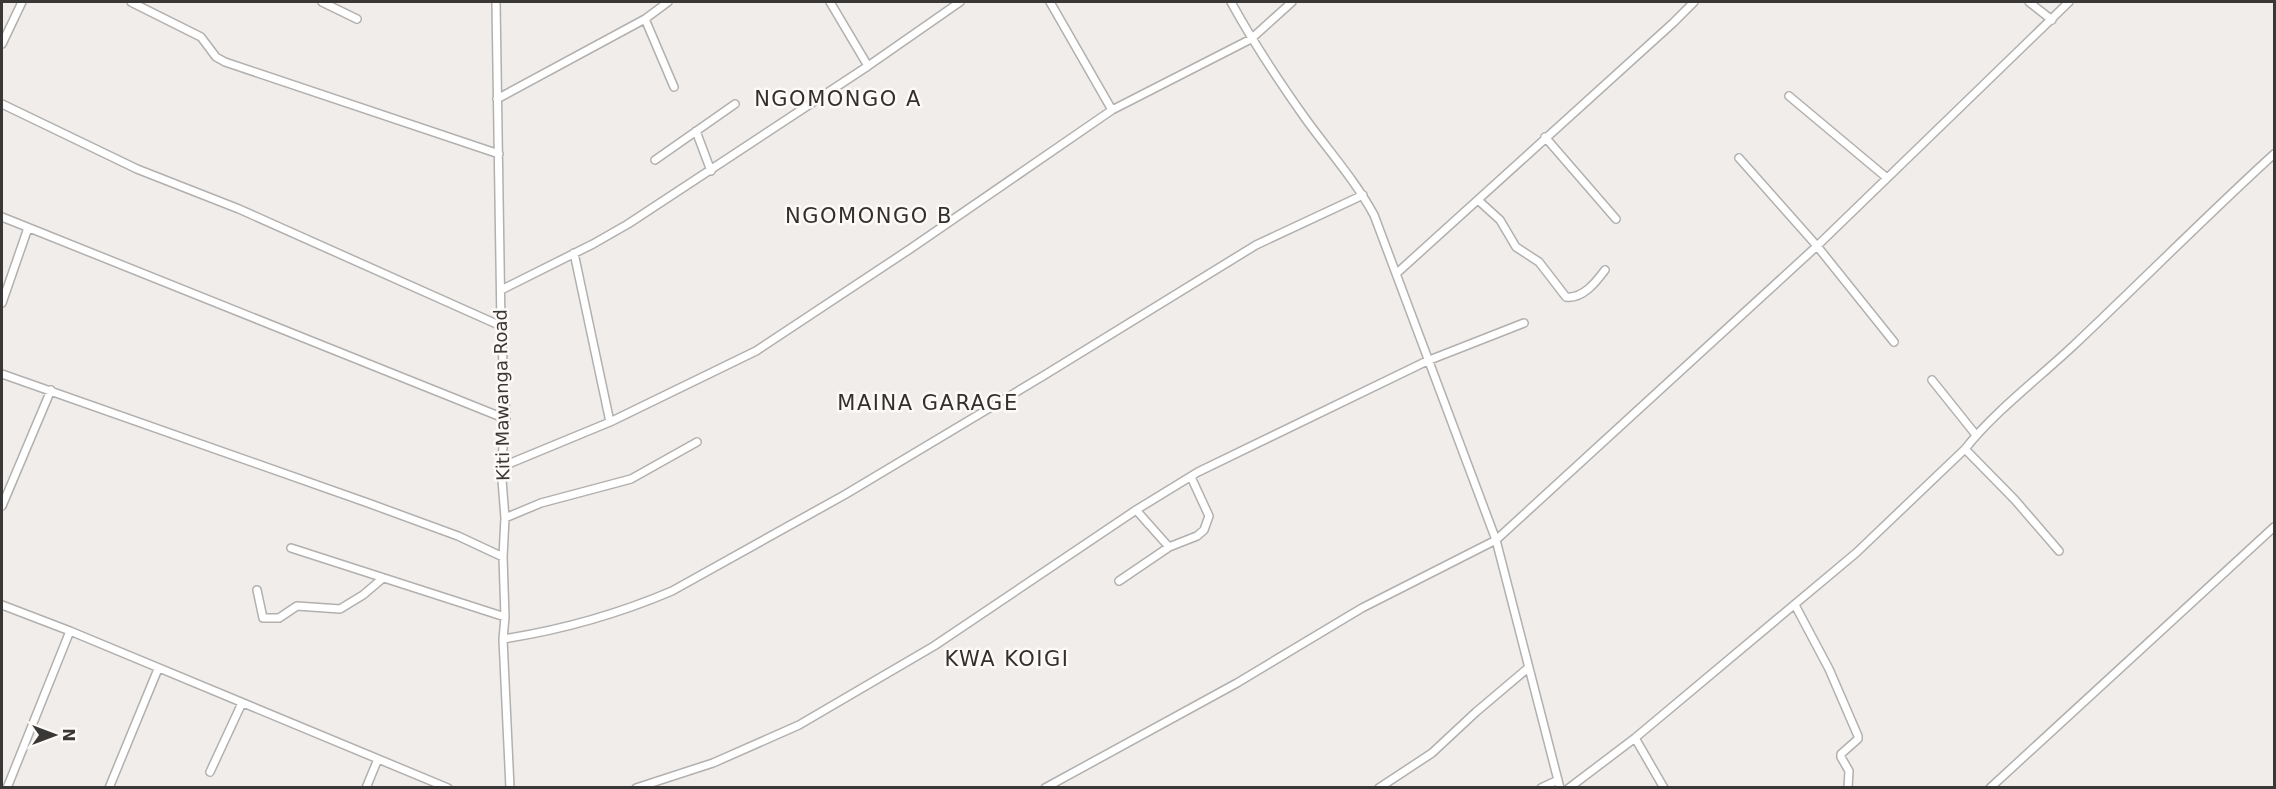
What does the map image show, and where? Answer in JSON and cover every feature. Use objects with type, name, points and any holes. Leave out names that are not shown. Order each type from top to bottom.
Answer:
[{"type":"street","points":[[2,44],[22,2]]},
{"type":"street","points":[[131,2],[201,37],[216,57],[225,62],[498,154]]},
{"type":"street","points":[[322,2],[357,19]]},
{"type":"street","name":"Kiti Mawanga Road","points":[[496,2],[501,326],[506,419],[501,467],[505,518],[503,639],[510,788]]},
{"type":"street","points":[[497,99],[645,19],[668,2]]},
{"type":"street","points":[[830,2],[868,66]]},
{"type":"street","points":[[501,290],[628,224],[711,171],[960,2]]},
{"type":"street","points":[[1050,2],[1112,110]]},
{"type":"street","points":[[1231,2],[1251,39],[1304,117],[1363,195],[1374,215],[1397,273],[1427,361],[1496,540],[1559,784],[1541,788]]},
{"type":"street","points":[[501,467],[610,422],[756,351],[910,249],[1112,110],[1251,39],[1292,2]]},
{"type":"street","points":[[1397,273],[1694,2]]},
{"type":"street","points":[[2029,2],[2052,20]]},
{"type":"street","points":[[1045,788],[1237,683],[1362,608],[1496,540],[1817,246],[2069,2]]},
{"type":"street","points":[[645,19],[674,87]]},
{"type":"street","points":[[1789,96],[1887,178]]},
{"type":"street","points":[[2,104],[137,169],[239,209],[501,326]]},
{"type":"street","points":[[655,160],[735,104]]},
{"type":"street","points":[[696,131],[711,171]]},
{"type":"street","points":[[1545,137],[1616,219]]},
{"type":"street","points":[[1569,788],[1635,738],[1856,553],[1965,449],[1976,435],[2274,154]]},
{"type":"street","points":[[1739,158],[1817,246],[1894,342]]},
{"type":"street","points":[[503,639],[553,631],[647,602],[672,591],[855,488],[1256,245],[1363,195]]},
{"type":"street","points":[[1478,200],[1500,220],[1516,247],[1539,262],[1566,297],[1573,297],[1584,292],[1605,270]]},
{"type":"street","points":[[2,217],[506,419]]},
{"type":"street","points":[[2,303],[28,228]]},
{"type":"street","points":[[574,254],[610,422]]},
{"type":"street","points":[[636,788],[713,763],[800,725],[934,646],[1136,510],[1191,477],[1311,416],[1427,361],[1524,324]]},
{"type":"street","points":[[2,374],[408,517],[458,536],[503,557]]},
{"type":"street","points":[[1932,380],[1976,435]]},
{"type":"street","points":[[2,507],[51,390]]},
{"type":"street","points":[[505,518],[541,503],[631,479],[697,442]]},
{"type":"street","points":[[1965,449],[2015,500],[2059,551]]},
{"type":"street","points":[[1119,581],[1168,547],[1197,536],[1204,530],[1209,516],[1191,477]]},
{"type":"street","points":[[1136,510],[1168,547]]},
{"type":"street","points":[[1990,788],[2274,527]]},
{"type":"street","points":[[291,548],[505,617]]},
{"type":"street","points":[[257,590],[263,618],[279,618],[297,606],[340,609],[363,595],[383,578]]},
{"type":"street","points":[[2,605],[448,788]]},
{"type":"street","points":[[1795,605],[1829,669],[1858,736],[1858,739],[1841,758],[1849,771],[1848,788]]},
{"type":"street","points":[[7,788],[70,631]]},
{"type":"street","points":[[1379,788],[1432,753],[1528,668]]},
{"type":"street","points":[[109,788],[158,669]]},
{"type":"street","points":[[210,772],[242,703]]},
{"type":"street","points":[[1635,738],[1664,788]]},
{"type":"street","points":[[366,788],[378,759]]},
{"type":"district","name":"NGOMONGO A","points":[[838,99]]},
{"type":"district","name":"NGOMONGO B","points":[[869,216]]},
{"type":"district","name":"MAINA GARAGE","points":[[928,403]]},
{"type":"district","name":"KWA KOIGI","points":[[1007,659]]}]
